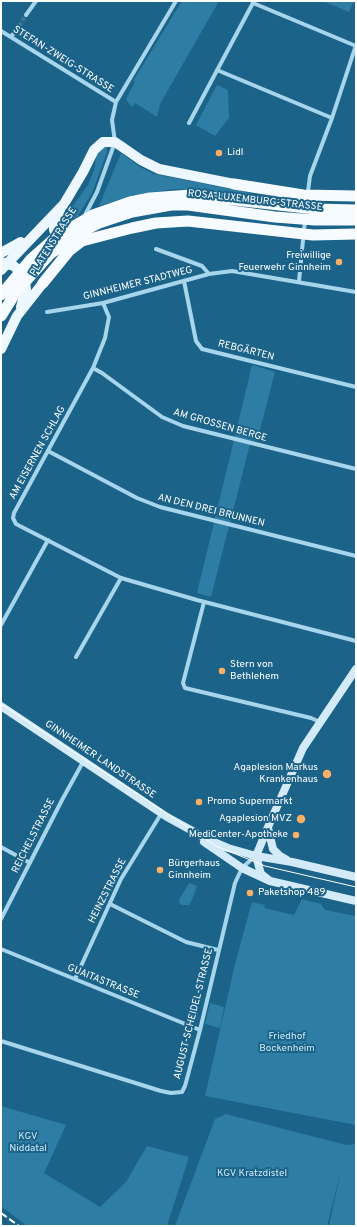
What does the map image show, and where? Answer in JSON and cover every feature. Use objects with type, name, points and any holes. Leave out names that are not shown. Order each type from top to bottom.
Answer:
[{"type":"highway","points":[[234,184],[303,195],[356,196]]},
{"type":"highway","name":"ROSA-LUXEMBURG-STRASSE","points":[[1,296],[31,259],[57,236],[93,215],[130,202],[150,198],[190,195],[315,209],[356,210]]},
{"type":"highway","name":"ROSA-LUXEMBURG-STRASSE","points":[[1,316],[16,292],[50,254],[83,231],[99,223],[132,212],[171,205],[188,205],[283,217],[356,220]]},
{"type":"highway","points":[[43,283],[70,245],[97,236],[156,223],[188,221],[314,235],[356,234]]},
{"type":"main road","name":"PLATENSTRASSE","points":[[3,265],[64,204],[97,147],[107,141],[115,142]]},
{"type":"main road","name":"ROSA-LUXEMBURG-STRASSE","points":[[115,142],[141,160],[159,169],[234,184]]},
{"type":"main road","points":[[64,204],[54,226],[57,236],[70,245]]},
{"type":"main road","points":[[1,253],[33,235]]},
{"type":"main road","points":[[3,265],[19,269],[24,276],[26,288],[17,316]]},
{"type":"main road","name":"PLATENSTRASSE","points":[[1,350],[17,316],[43,283]]},
{"type":"main road","points":[[1,296],[15,302],[23,300],[33,294]]},
{"type":"main road","points":[[270,881],[261,874],[256,856],[296,763],[320,722],[356,669]]},
{"type":"main road","name":"GINNHEIMER LANDSTRASSE","points":[[1,706],[162,814],[189,830],[220,845],[256,856],[292,862],[356,878]]},
{"type":"main road","points":[[268,827],[273,849],[280,856],[292,862]]},
{"type":"main road","name":"GINNHEIMER LANDSTRASSE","points":[[189,830],[242,868],[270,881],[356,901]]},
{"type":"street","points":[[26,15],[36,1]]},
{"type":"street","name":"PLATENSTRASSE","points":[[70,245],[97,192],[115,142],[112,120],[116,102],[121,91],[176,1]]},
{"type":"street","points":[[189,123],[254,2],[356,45],[332,118],[310,176],[299,281]]},
{"type":"street","points":[[11,37],[19,26]]},
{"type":"street","name":"STEFAN-ZWEIG-STRASSE","points":[[1,31],[116,102]]},
{"type":"street","points":[[217,70],[332,118]]},
{"type":"street","name":"GINNHEIMER STADTWEG","points":[[156,248],[202,266],[209,274]]},
{"type":"street","name":"GINNHEIMER STADTWEG","points":[[48,312],[103,303],[209,274],[232,271],[299,281],[356,292]]},
{"type":"street","name":"REBGÄRTEN","points":[[184,281],[196,341],[202,349],[356,387]]},
{"type":"street","name":"AM EISERNEN SCHLAG","points":[[103,303],[109,317],[106,338],[93,368],[14,514],[13,518],[16,524],[121,578],[204,602],[356,641]]},
{"type":"street","name":"AM GROSSEN BERGE","points":[[93,368],[162,417],[183,426],[356,469]]},
{"type":"street","name":"AN DEN DREI BRUNNEN","points":[[48,451],[137,498],[160,507],[356,556]]},
{"type":"street","points":[[1,625],[48,540]]},
{"type":"street","points":[[76,657],[121,578]]},
{"type":"street","points":[[204,602],[183,683],[185,688],[311,718],[320,722]]},
{"type":"street","name":"REICHELSTRASSE","points":[[1,919],[84,762]]},
{"type":"street","name":"HEINZSTRASSE","points":[[75,979],[121,879],[162,814]]},
{"type":"street","points":[[1,847],[30,863]]},
{"type":"street","name":"AUGUST-SCHEIDEL-STRASSE","points":[[1,1041],[161,1091],[179,1093],[185,1086],[200,1030],[233,889],[242,868],[256,856]]},
{"type":"street","points":[[110,904],[186,942],[218,950]]},
{"type":"street","name":"GUAITASTRASSE","points":[[1,949],[51,971],[75,979],[200,1030]]},
{"type":"green space","points":[[182,1],[219,1],[160,104],[157,117],[135,103],[133,107],[126,99],[135,82],[133,81]]},
{"type":"green space","points":[[323,1],[354,1],[349,12]]},
{"type":"green space","points":[[217,85],[228,90],[229,118],[215,136],[196,125]]},
{"type":"green space","points":[[107,146],[107,152],[92,193],[78,216],[58,229],[61,217],[68,208],[70,210],[88,185],[94,170],[97,153]]},
{"type":"green space","points":[[121,153],[140,167],[154,174],[251,193],[250,196],[198,189],[174,189],[130,196],[99,206]]},
{"type":"green space","points":[[252,365],[275,372],[257,441],[251,440],[211,597],[197,593]]},
{"type":"green space","points":[[189,883],[197,886],[192,900],[189,905],[180,904],[179,900]]},
{"type":"green space","name":"Friedhof Bockenheim","points":[[302,899],[321,904],[325,910],[356,916],[356,1125],[205,1096],[235,964],[252,902],[265,905],[264,908],[294,915]]},
{"type":"green space","points":[[210,1003],[224,1007],[220,1028],[205,1024]]},
{"type":"green space","name":"KGV Niddatal","points":[[1,1106],[66,1125],[44,1173],[100,1207],[126,1182],[147,1146],[189,1157],[167,1226],[27,1226],[1,1206]]},
{"type":"green space","name":"KGV Kratzdistel","points":[[226,1114],[346,1145],[356,1144],[356,1226],[329,1226],[341,1170],[327,1226],[175,1226],[215,1119]]},
{"type":"tunnel","points":[[19,26],[26,15]]},
{"type":"tram line","points":[[1,704],[216,846],[265,866],[356,887]]},
{"type":"railway","points":[[1,1213],[19,1226]]},
{"type":"place","name":"Lidl","points":[[219,153]]},
{"type":"place","name":"Freiwillige Feuerwehr Ginnheim","points":[[339,262]]},
{"type":"place","name":"Stern von Bethlehem","points":[[222,671]]},
{"type":"place","name":"Agaplesion Markus Krankenhaus","points":[[327,774]]},
{"type":"place","name":"Promo Supermarkt","points":[[199,802]]},
{"type":"place","name":"Agaplesion MVZ","points":[[301,819]]},
{"type":"place","name":"MediCenter-Apotheke","points":[[296,835]]},
{"type":"place","name":"Bürgerhaus Ginnheim","points":[[160,870]]},
{"type":"place","name":"Paketshop 489","points":[[250,893]]}]
